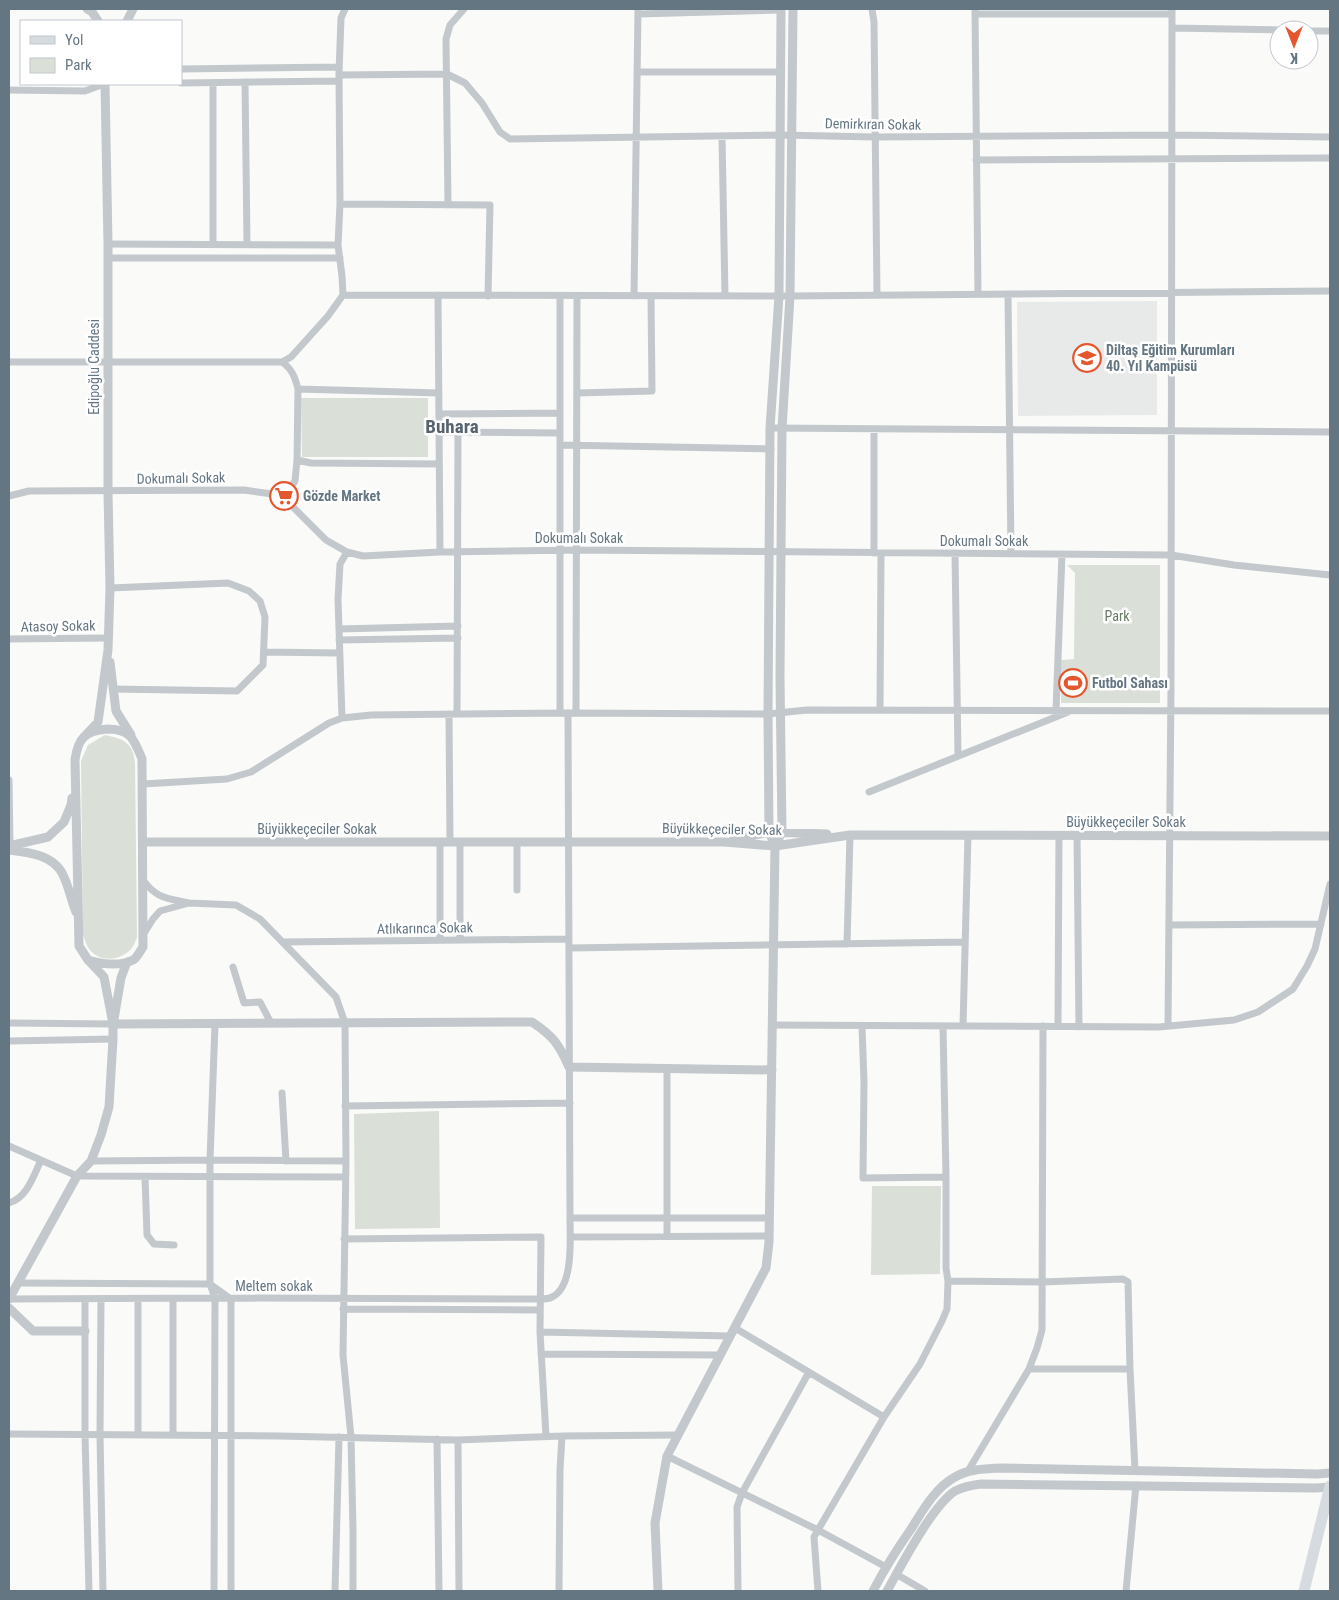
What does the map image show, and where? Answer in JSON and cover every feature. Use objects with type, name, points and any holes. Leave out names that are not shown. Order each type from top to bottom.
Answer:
[{"type":"main road","points":[[1304,1591],[1330,1487]]},
{"type":"main road","points":[[1318,1532],[1330,1527]]},
{"type":"street","points":[[87,9],[92,12],[97,20]]},
{"type":"street","points":[[9,362],[282,362],[298,350],[328,316],[342,295],[342,276],[338,245],[340,204],[339,9]]},
{"type":"street","points":[[340,18],[345,9]]},
{"type":"street","points":[[448,205],[446,39],[450,25],[464,9]]},
{"type":"street","points":[[634,296],[638,11],[781,9],[780,296],[770,428],[768,714],[770,832],[775,846],[769,1236],[766,1268],[667,1456],[655,1524],[658,1591]]},
{"type":"street","points":[[775,846],[782,832],[780,712],[782,428],[790,296],[793,9]]},
{"type":"street","points":[[872,9],[874,22],[877,295]]},
{"type":"street","points":[[978,294],[975,137],[976,12],[1172,12],[1171,710],[1168,1026]]},
{"type":"street","points":[[1172,28],[1269,30]]},
{"type":"street","points":[[182,69],[339,74],[447,74]]},
{"type":"street","points":[[637,72],[780,72]]},
{"type":"street","points":[[182,83],[245,82],[339,74]]},
{"type":"street","name":"Demirkıran Sokak","points":[[447,74],[465,83],[482,103],[500,132],[510,139],[781,135],[874,137],[1172,135],[1330,137]]},
{"type":"street","points":[[245,82],[247,244]]},
{"type":"street","points":[[213,83],[213,244]]},
{"type":"street","points":[[9,90],[85,91],[101,85]]},
{"type":"street","name":"Edipoğlu Caddesi","points":[[104,85],[108,244],[110,588],[108,650]]},
{"type":"street","points":[[722,136],[725,296]]},
{"type":"street","points":[[976,160],[1330,158]]},
{"type":"street","points":[[340,204],[490,205],[488,296]]},
{"type":"street","points":[[108,244],[338,245]]},
{"type":"street","points":[[108,258],[340,258]]},
{"type":"street","points":[[342,295],[790,296],[1330,291]]},
{"type":"street","points":[[1008,294],[1011,554]]},
{"type":"street","points":[[438,295],[440,552]]},
{"type":"street","points":[[560,296],[560,713]]},
{"type":"street","points":[[540,1299],[552,1298],[560,1290],[566,1278],[569,1264],[570,1237],[568,842],[576,550],[577,296]]},
{"type":"street","points":[[577,393],[652,391],[651,296]]},
{"type":"street","points":[[282,362],[288,366],[295,377],[298,389],[295,481],[284,498]]},
{"type":"street","points":[[298,389],[439,393]]},
{"type":"street","points":[[439,414],[560,412]]},
{"type":"street","points":[[770,428],[1330,432]]},
{"type":"street","points":[[874,429],[880,709]]},
{"type":"street","points":[[439,432],[560,433]]},
{"type":"street","points":[[458,432],[458,714]]},
{"type":"street","points":[[560,445],[770,449]]},
{"type":"street","points":[[297,460],[311,463],[439,464]]},
{"type":"street","name":"Dokumalı Sokak","points":[[9,496],[29,491],[244,490],[272,494],[284,498],[326,540],[347,552],[363,556],[440,552],[576,550],[1171,555],[1234,565],[1330,575]]},
{"type":"street","points":[[342,718],[338,599],[340,564],[347,552]]},
{"type":"street","points":[[955,553],[958,756]]},
{"type":"street","points":[[1056,710],[1062,554]]},
{"type":"street","points":[[110,588],[228,583],[250,591],[260,602],[265,617],[263,665],[237,691],[113,690]]},
{"type":"street","points":[[339,629],[458,626]]},
{"type":"street","name":"Atasoy Sokak","points":[[9,639],[108,638]]},
{"type":"street","points":[[339,640],[458,638]]},
{"type":"street","points":[[88,960],[102,964],[119,964],[134,960],[143,947],[142,759],[133,737],[116,711],[108,650]]},
{"type":"street","points":[[9,848],[48,837],[64,822],[71,805],[77,746],[98,722],[108,650]]},
{"type":"street","points":[[264,652],[339,652]]},
{"type":"street","points":[[143,784],[227,779],[251,772],[329,723],[342,718],[371,715],[560,713],[768,714],[808,710],[880,709],[1330,711]]},
{"type":"street","points":[[869,792],[1073,710]]},
{"type":"street","points":[[449,714],[450,842]]},
{"type":"street","points":[[84,737],[94,730],[107,729],[119,729],[133,737]]},
{"type":"street","points":[[75,772],[79,946],[88,960],[104,977],[113,1024]]},
{"type":"street","points":[[9,780],[9,848]]},
{"type":"street","points":[[724,842],[770,832],[850,835],[847,944]]},
{"type":"street","name":"Büyükkeçeciler Sokak","points":[[143,842],[724,842],[775,846],[850,835],[1330,836]]},
{"type":"street","points":[[963,1026],[968,835]]},
{"type":"street","points":[[1058,1026],[1059,835]]},
{"type":"street","points":[[1077,835],[1079,1027]]},
{"type":"street","points":[[440,842],[440,940]]},
{"type":"street","points":[[460,842],[460,940]]},
{"type":"street","points":[[517,842],[518,890]]},
{"type":"street","points":[[9,848],[48,859],[62,873],[78,919]]},
{"type":"street","points":[[143,880],[151,892],[164,897],[189,903],[236,905],[260,919],[336,997],[345,1023],[346,1161],[342,1355],[351,1437],[353,1591]]},
{"type":"street","points":[[772,1025],[1079,1027],[1168,1026],[1234,1020],[1258,1012],[1293,989],[1315,949],[1330,884]]},
{"type":"street","points":[[143,935],[152,919],[160,911],[189,903]]},
{"type":"street","points":[[1169,924],[1321,924]]},
{"type":"street","name":"Atlıkarınca Sokak","points":[[283,942],[569,939]]},
{"type":"street","points":[[569,948],[966,942]]},
{"type":"street","points":[[9,1299],[77,1176],[91,1161],[102,1135],[109,1107],[113,1024],[121,978],[127,962]]},
{"type":"street","points":[[233,968],[244,1003],[260,1002],[271,1023]]},
{"type":"street","points":[[9,1023],[532,1022],[548,1032],[561,1048],[570,1067]]},
{"type":"street","points":[[214,1591],[215,1298],[210,1284],[210,1160],[215,1024]]},
{"type":"street","points":[[862,1026],[864,1082],[863,1178],[946,1177]]},
{"type":"street","points":[[818,1591],[814,1538],[884,1417],[920,1364],[947,1309],[943,1026]]},
{"type":"street","points":[[968,1472],[1029,1369],[1038,1348],[1042,1330],[1043,1026]]},
{"type":"street","points":[[9,1041],[113,1039]]},
{"type":"street","points":[[570,1067],[772,1070]]},
{"type":"street","points":[[666,1236],[667,1069]]},
{"type":"street","points":[[282,1093],[286,1161]]},
{"type":"street","points":[[345,1106],[570,1103]]},
{"type":"street","points":[[9,1146],[77,1176],[345,1177]]},
{"type":"street","points":[[9,1202],[16,1201],[21,1196],[29,1185],[41,1160]]},
{"type":"street","points":[[91,1161],[346,1161]]},
{"type":"street","points":[[145,1177],[147,1235],[154,1244],[174,1245]]},
{"type":"street","points":[[570,1218],[769,1218]]},
{"type":"street","points":[[570,1237],[769,1236]]},
{"type":"street","points":[[344,1239],[541,1237],[540,1332],[546,1436]]},
{"type":"street","points":[[948,1281],[1042,1282],[1123,1279],[1128,1282],[1135,1470]]},
{"type":"street","points":[[18,1283],[210,1284],[231,1299],[231,1591]]},
{"type":"street","name":"Meltem sokak","points":[[9,1299],[540,1299]]},
{"type":"street","points":[[85,1299],[88,1591]]},
{"type":"street","points":[[101,1299],[100,1435],[103,1591]]},
{"type":"street","points":[[138,1299],[138,1435]]},
{"type":"street","points":[[173,1299],[173,1435]]},
{"type":"street","points":[[9,1308],[33,1331],[85,1331]]},
{"type":"street","points":[[343,1309],[540,1310]]},
{"type":"street","points":[[735,1328],[884,1417]]},
{"type":"street","points":[[540,1332],[730,1336]]},
{"type":"street","points":[[541,1354],[720,1355]]},
{"type":"street","points":[[1029,1369],[1130,1369]]},
{"type":"street","points":[[738,1591],[737,1507],[742,1493],[809,1372]]},
{"type":"street","points":[[9,1434],[232,1435],[437,1440],[546,1436],[678,1435]]},
{"type":"street","points":[[559,1591],[562,1436]]},
{"type":"street","points":[[335,1591],[339,1437]]},
{"type":"street","points":[[437,1440],[439,1591]]},
{"type":"street","points":[[458,1440],[459,1591]]},
{"type":"street","points":[[667,1456],[818,1530],[886,1567]]},
{"type":"street","points":[[873,1591],[886,1567],[928,1503],[940,1488],[954,1477],[968,1472],[1000,1468],[1330,1473]]},
{"type":"street","points":[[887,1591],[928,1522],[944,1500],[955,1491],[968,1486],[981,1484],[1330,1487]]},
{"type":"street","points":[[1126,1591],[1136,1485]]},
{"type":"street","points":[[896,1574],[925,1591]]},
{"type":"shaded area","name":"Diltaş Eğitim Kurumları 40. Yıl Kampüsü","points":[[1157,301],[1157,415],[1018,416],[1017,302]]},
{"type":"green space","points":[[301,398],[428,398],[428,457],[302,457]]},
{"type":"green space","name":"Park","points":[[1067,565],[1160,565],[1160,703],[1061,703],[1061,660],[1074,659],[1075,573]]},
{"type":"green space","points":[[105,735],[126,743],[132,750],[135,763],[137,938],[132,948],[126,953],[110,959],[94,954],[88,947],[83,934],[81,761],[88,745]]},
{"type":"green space","points":[[439,1111],[440,1228],[355,1229],[354,1114]]},
{"type":"green space","points":[[872,1186],[941,1186],[940,1274],[871,1275]]},
{"type":"place","name":"Diltaş Eğitim Kurumları 40. Yıl Kampüsü","points":[[1087,358]]},
{"type":"place","name":"Gözde Market","points":[[284,496]]},
{"type":"place","name":"Futbol Sahası","points":[[1073,683]]},
{"type":"district","name":"Buhara","points":[[452,426]]}]
